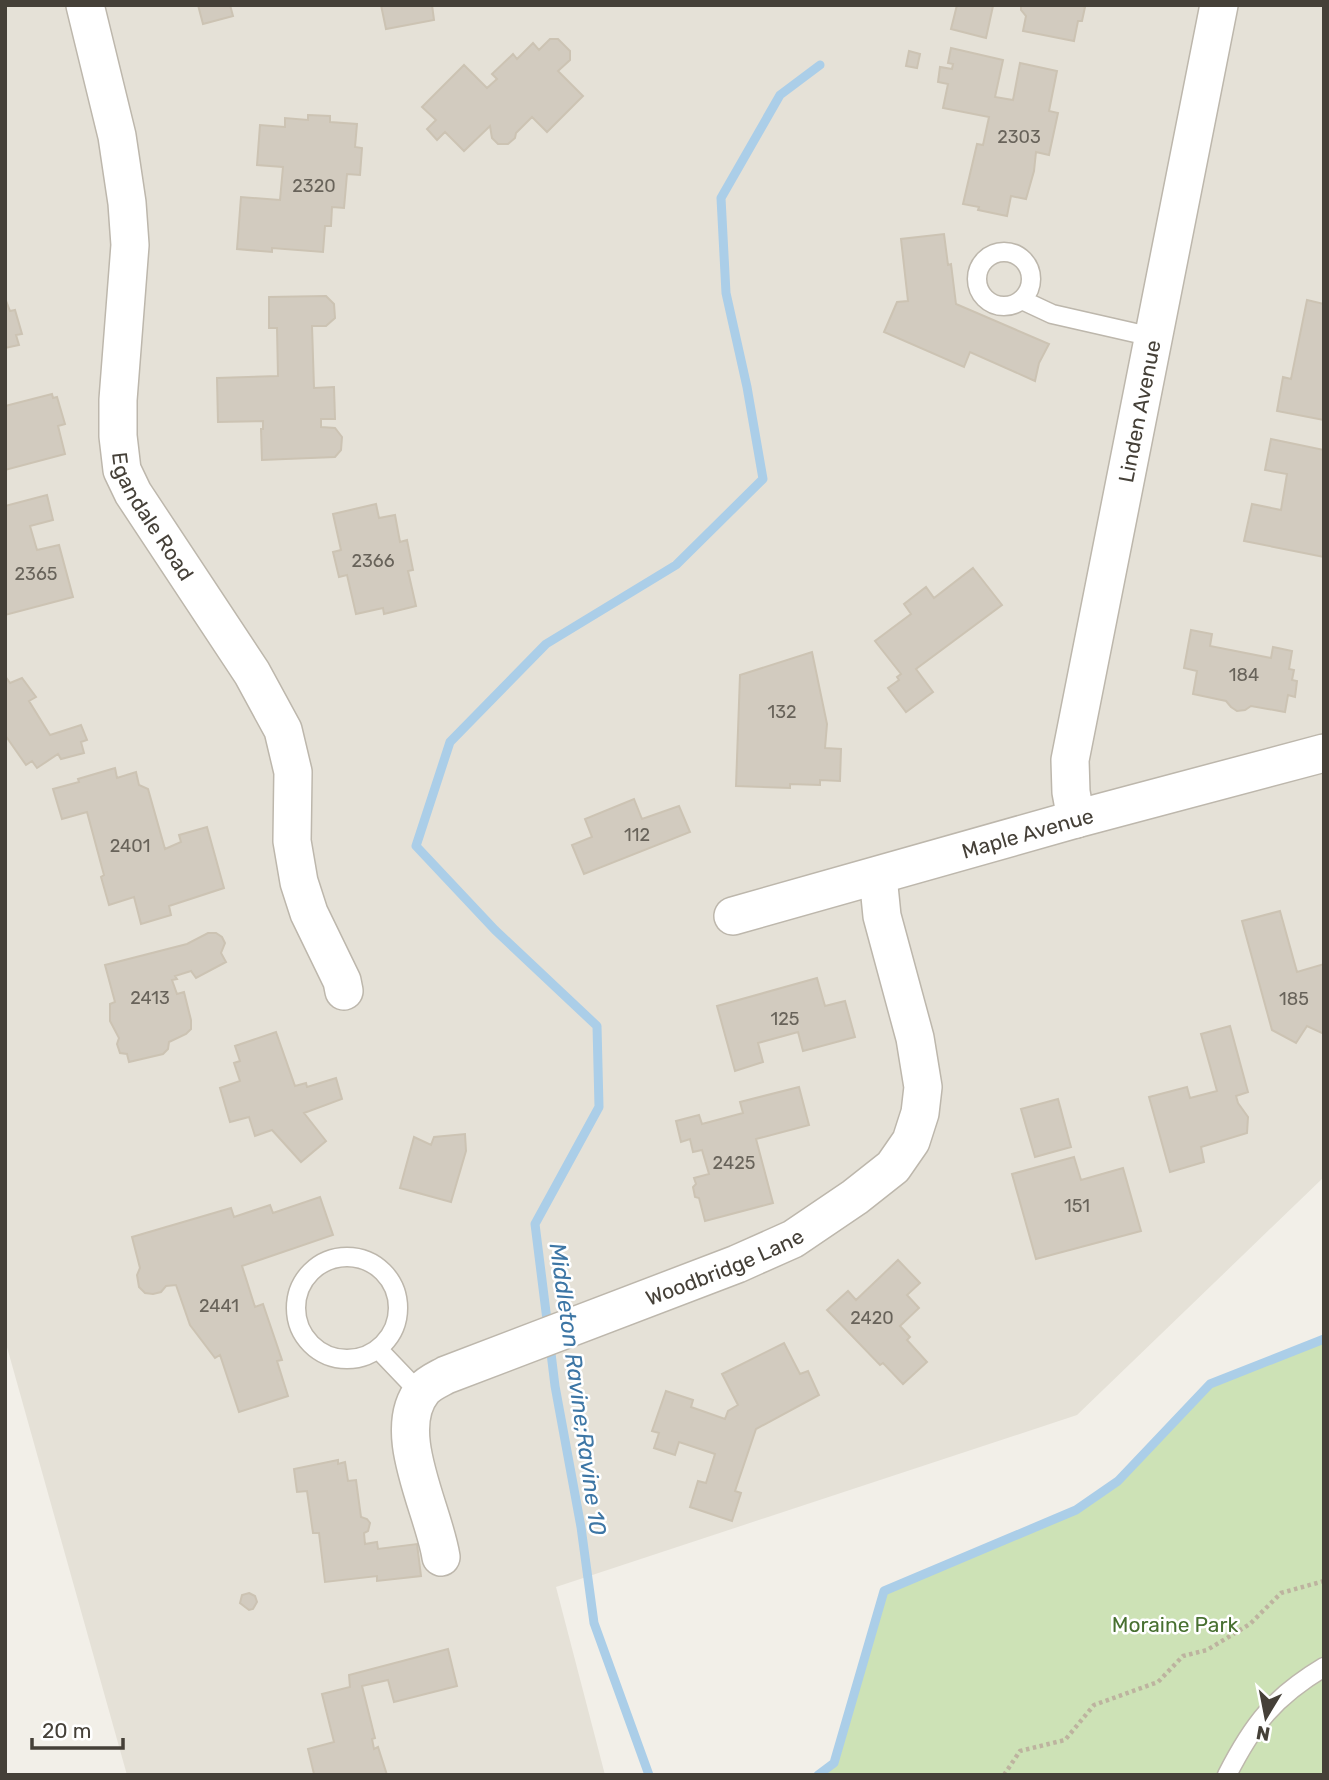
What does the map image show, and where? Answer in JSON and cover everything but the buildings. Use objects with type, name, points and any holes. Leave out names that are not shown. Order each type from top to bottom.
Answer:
[{"type":"street","name":"Egandale Road","points":[[85,5],[117,136],[127,203],[130,245],[118,400],[122,470],[133,493],[252,673],[283,730],[293,772],[292,841],[299,882],[309,913],[342,981],[344,991]]},
{"type":"street","name":"Linden Avenue","points":[[1076,819],[1071,792],[1070,760],[1219,5]]},
{"type":"street","name":"Maple Avenue","points":[[733,916],[1076,819],[1324,753]]},
{"type":"street","name":"Woodbridge Lane","points":[[421,1394],[425,1387],[446,1375],[737,1264],[793,1238],[855,1197],[893,1167],[911,1141],[920,1113],[923,1087],[915,1038],[882,916],[878,876]]},
{"type":"street","points":[[421,1394],[417,1399],[409,1432],[410,1448],[441,1557]]},
{"type":"lane","points":[[1022,300],[1052,314],[1153,337]]},
{"type":"lane","points":[[361,1259],[375,1266],[387,1278],[395,1292],[398,1307],[396,1323],[389,1338],[378,1349],[362,1357],[345,1359],[327,1355],[312,1346],[302,1332],[296,1315],[297,1298],[303,1282],[315,1268],[329,1261],[361,1259]]},
{"type":"lane","points":[[378,1349],[421,1394]]},
{"type":"lane","points":[[1227,1775],[1245,1740],[1272,1703],[1324,1667]]},
{"type":"path","points":[[1004,1775],[1020,1751],[1065,1740],[1094,1705],[1158,1682],[1183,1656],[1207,1650],[1250,1625],[1281,1593],[1324,1581]]},
{"type":"shaded area","points":[[5,5],[1324,5],[1324,1177],[1077,1415],[556,1587],[605,1775],[127,1775],[5,1340]]},
{"type":"green space","name":"Moraine Park","points":[[1324,1337],[1324,1775],[818,1775],[834,1763],[884,1591],[1076,1510],[1118,1481],[1210,1384]]},
{"type":"waterway","name":"Middleton Ravine;Ravine 10","points":[[548,1328],[535,1224],[599,1107],[597,1026],[495,930],[416,846],[450,742],[546,644],[676,565],[763,479],[747,387],[726,293],[721,198],[780,95],[820,65]]},
{"type":"waterway","name":"Middleton Ravine;Ravine 10","points":[[818,1775],[834,1763],[884,1591],[1076,1510],[1118,1481],[1210,1384],[1324,1339]]},
{"type":"waterway","name":"Middleton Ravine;Ravine 10","points":[[550,1345],[581,1527],[594,1623],[649,1775]]}]
